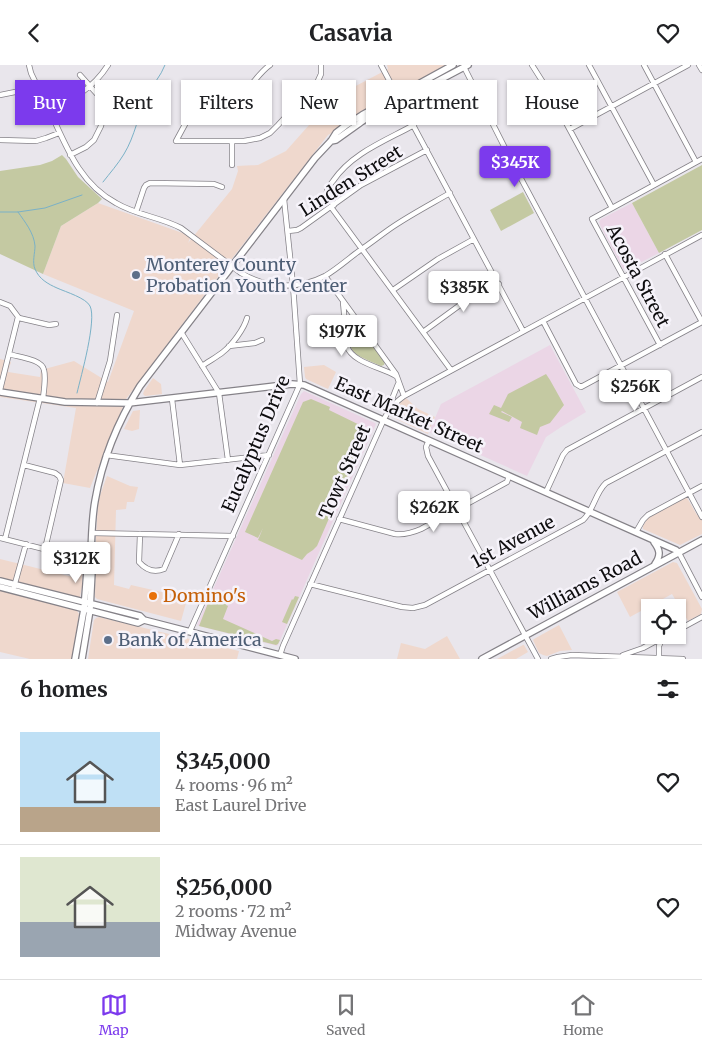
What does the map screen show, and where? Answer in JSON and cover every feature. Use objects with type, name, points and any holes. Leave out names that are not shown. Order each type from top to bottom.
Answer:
[{"type":"main road","points":[[429,80],[453,65]]},
{"type":"main road","points":[[436,80],[464,66]]},
{"type":"main road","points":[[82,659],[88,602],[87,571],[90,564],[95,501],[106,455],[129,403],[144,380],[315,158],[331,141],[336,140],[366,119]]},
{"type":"main road","name":"East Market Street","points":[[0,391],[65,401],[129,403],[300,384],[384,419],[676,550],[678,553]]},
{"type":"main road","points":[[653,540],[660,554],[653,567]]},
{"type":"main road","name":"Williams Road","points":[[482,659],[702,541]]},
{"type":"main road","points":[[0,581],[87,610],[138,623],[144,620]]},
{"type":"main road","points":[[0,587],[14,587],[88,602],[140,616],[144,620],[296,659]]},
{"type":"main road","points":[[76,659],[87,610]]},
{"type":"street","points":[[28,65],[35,80]]},
{"type":"street","points":[[85,91],[108,65]]},
{"type":"street","points":[[270,65],[245,91],[237,96],[228,99],[206,99],[199,102],[176,141],[244,141],[256,139],[267,134],[276,128],[317,83],[321,65]]},
{"type":"street","points":[[382,65],[390,80]]},
{"type":"street","name":"Acosta Street","points":[[532,65],[544,82],[612,208],[592,219],[660,345]]},
{"type":"street","points":[[589,65],[654,185]]},
{"type":"street","points":[[644,65],[696,162]]},
{"type":"street","points":[[570,129],[688,65]]},
{"type":"street","points":[[699,65],[702,70]]},
{"type":"street","points":[[464,66],[502,144],[702,517]]},
{"type":"street","points":[[70,155],[91,144],[97,135],[106,101],[80,75]]},
{"type":"street","points":[[0,95],[15,92]]},
{"type":"street","points":[[56,125],[81,173],[97,190],[115,203],[181,228],[245,275],[259,282],[276,285],[310,282],[325,276],[408,216],[450,193]]},
{"type":"street","points":[[451,370],[362,249],[327,195],[327,191],[346,165],[363,152],[414,125],[524,331]]},
{"type":"street","points":[[0,140],[36,141],[59,133]]},
{"type":"street","points":[[232,141],[232,165]]},
{"type":"street","name":"Linden Street","points":[[288,231],[299,229],[370,180],[427,150]]},
{"type":"street","points":[[612,208],[702,159]]},
{"type":"street","points":[[136,212],[144,187],[150,183],[214,184],[222,187]]},
{"type":"street","name":"Eucalyptus Drive","points":[[190,631],[300,384],[301,376],[284,199]]},
{"type":"street","name":"Towt Street","points":[[280,655],[384,419],[394,403],[451,370],[702,235]]},
{"type":"street","points":[[393,290],[438,259],[474,239]]},
{"type":"street","points":[[543,321],[576,384],[580,387],[702,322],[665,254]]},
{"type":"street","points":[[325,276],[386,359],[398,380],[404,396]]},
{"type":"street","points":[[423,332],[460,305],[499,284]]},
{"type":"street","points":[[342,299],[347,343],[350,351],[356,357],[393,373],[398,380]]},
{"type":"street","points":[[0,302],[10,305],[18,317],[49,325],[56,324]]},
{"type":"street","points":[[97,403],[110,361],[117,315]]},
{"type":"street","points":[[345,321],[349,315],[356,318]]},
{"type":"street","points":[[0,391],[18,317]]},
{"type":"street","points":[[202,366],[229,346],[248,319]]},
{"type":"street","points":[[181,332],[219,393],[228,460]]},
{"type":"street","points":[[229,346],[255,343],[262,340]]},
{"type":"street","points":[[9,354],[37,362],[42,365],[45,374],[42,398],[2,538],[45,549],[90,564]]},
{"type":"street","points":[[378,367],[385,366],[386,359]]},
{"type":"street","points":[[546,492],[567,450],[702,377]]},
{"type":"street","points":[[387,413],[398,380]]},
{"type":"street","points":[[172,399],[180,465]]},
{"type":"street","name":"1st Avenue","points":[[310,584],[402,607],[414,608],[424,605],[580,522],[590,512],[600,490],[606,483],[702,432]]},
{"type":"street","points":[[429,440],[426,447],[427,453],[538,659]]},
{"type":"street","points":[[106,455],[180,465],[269,455]]},
{"type":"street","points":[[24,465],[56,473],[61,480],[45,549]]},
{"type":"street","points":[[339,519],[395,534],[404,534],[418,530],[507,482],[509,476]]},
{"type":"street","points":[[636,532],[648,515],[702,486]]},
{"type":"street","points":[[92,533],[233,536]]},
{"type":"street","points":[[140,534],[139,562],[144,568],[158,571],[164,569],[179,534]]},
{"type":"street","points":[[14,587],[26,544]]},
{"type":"street","points":[[678,553],[702,597]]},
{"type":"street","points":[[686,626],[702,617]]},
{"type":"street","points":[[618,657],[650,644]]},
{"type":"street","points":[[659,658],[660,644]]},
{"type":"street","points":[[550,659],[569,655],[683,659]]},
{"type":"shaded area","points":[[387,65],[446,65],[425,80],[367,80],[388,69]]},
{"type":"shaded area","points":[[366,81],[366,114],[356,119],[356,86]]},
{"type":"shaded area","points":[[309,125],[346,125],[328,135],[126,399],[90,488],[63,483],[76,408],[0,397],[0,359],[11,362],[8,372],[40,377],[41,370],[74,361],[108,382],[134,311],[43,274],[61,226],[98,203],[191,236],[188,243],[232,189],[238,171],[237,166],[258,165],[286,151]]},
{"type":"shaded area","points":[[632,203],[659,253],[626,270],[623,269],[599,222],[601,219]]},
{"type":"shaded area","points":[[550,345],[586,412],[546,437],[527,476],[429,432],[441,404]]},
{"type":"shaded area","points":[[324,365],[336,372],[328,389],[305,377],[304,367]]},
{"type":"shaded area","points":[[153,378],[161,384],[162,394],[145,396],[143,394],[144,391]]},
{"type":"shaded area","points":[[304,391],[376,424],[278,645],[199,626],[197,625]]},
{"type":"shaded area","points":[[406,398],[418,409],[435,417],[428,434],[390,416],[390,412]]},
{"type":"shaded area","points":[[140,410],[139,429],[132,431],[124,429],[133,411]]},
{"type":"shaded area","points":[[107,476],[130,486],[138,487],[134,502],[127,502],[126,509],[116,510],[114,585],[129,589],[131,585],[179,596],[177,601],[186,603],[181,621],[95,597],[98,501]]},
{"type":"shaded area","points":[[687,498],[697,515],[702,513],[702,534],[680,545],[643,529],[648,518]]},
{"type":"shaded area","points":[[0,559],[73,577],[77,562],[83,564],[82,587],[77,611],[79,614],[72,659],[30,659],[0,652]]},
{"type":"shaded area","points":[[673,562],[677,563],[702,609],[701,614],[688,621],[686,618],[686,599],[675,599],[672,594],[663,599],[641,599],[641,611],[630,617],[617,592]]},
{"type":"shaded area","points":[[99,617],[239,651],[237,659],[88,659],[94,620]]},
{"type":"shaded area","points":[[559,625],[572,650],[560,651],[547,656],[539,653],[533,640]]},
{"type":"shaded area","points":[[447,636],[460,659],[397,659],[401,643],[425,649]]},
{"type":"shaded area","points":[[523,645],[528,652],[516,659],[497,659]]},
{"type":"green space","points":[[62,155],[78,177],[102,199],[61,226],[43,274],[0,254],[0,171],[40,165]]},
{"type":"green space","points":[[702,165],[702,230],[659,253],[632,203]]},
{"type":"green space","points":[[523,192],[534,213],[501,231],[490,210]]},
{"type":"green space","points":[[348,317],[354,319],[385,362],[384,365],[381,366],[357,355],[353,351],[349,340]]},
{"type":"green space","points":[[546,374],[564,405],[550,423],[540,427],[537,435],[520,428],[522,422],[502,411],[512,417],[509,422],[489,414],[494,405],[501,408],[508,394]]},
{"type":"green space","points":[[311,399],[330,407],[329,410],[368,429],[317,546],[302,560],[258,540],[263,528],[258,538],[245,532],[303,402]]},
{"type":"green space","points":[[214,596],[227,602],[226,605],[228,606],[223,619],[272,641],[280,640],[278,644],[199,626],[210,598]]},
{"type":"green space","points":[[295,596],[299,597],[287,624],[282,622]]},
{"type":"waterway","points":[[103,182],[128,147],[147,96],[165,65]]},
{"type":"waterway","points":[[0,212],[18,212],[45,208],[82,195]]},
{"type":"waterway","points":[[18,212],[33,237],[35,246],[34,266],[39,276],[47,283],[80,298],[90,306],[92,313],[90,335],[77,393]]},
{"type":"place","name":"Monterey County Probation Youth Center","points":[[136,275]]},
{"type":"place","name":"Domino's","points":[[153,596]]},
{"type":"place","name":"Bank of America","points":[[108,640]]}]
